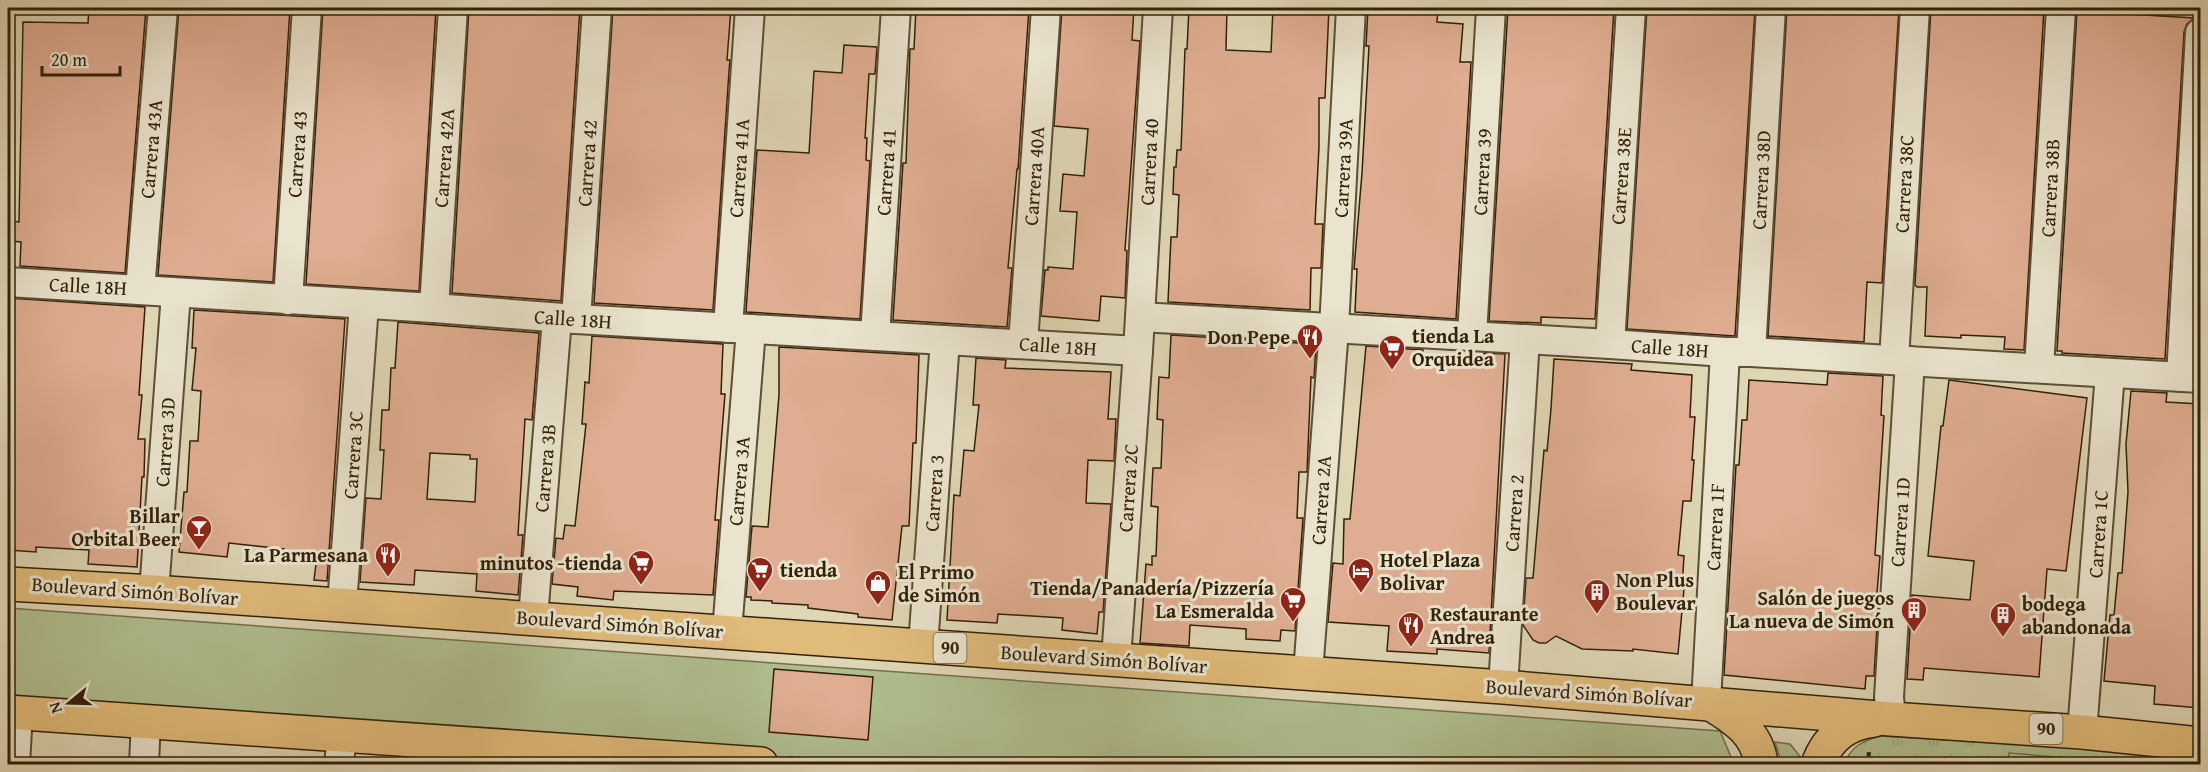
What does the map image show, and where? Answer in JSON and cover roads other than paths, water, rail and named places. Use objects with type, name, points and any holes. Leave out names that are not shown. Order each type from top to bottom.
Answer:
[{"type":"highway","name":"Boulevard Simón Bolívar","points":[[8,584],[533,618],[1503,687],[1891,719],[2082,732],[2200,744]]},
{"type":"highway","points":[[1708,703],[1737,720],[1748,731],[1756,743],[1761,765]]},
{"type":"highway","points":[[13,713],[146,722],[341,750],[761,765]]},
{"type":"highway","points":[[1818,765],[1830,741],[1847,727],[1857,722],[1891,719]]},
{"type":"street","name":"Carrera 43A","points":[[140,290],[163,8]]},
{"type":"street","name":"Carrera 43","points":[[288,300],[308,8]]},
{"type":"street","name":"Carrera 42A","points":[[434,308],[453,8]]},
{"type":"street","name":"Carrera 42","points":[[566,319],[597,8]]},
{"type":"street","name":"Carrera 41A","points":[[739,329],[750,8]]},
{"type":"street","name":"Carrera 41","points":[[875,336],[896,8]]},
{"type":"street","name":"Carrera 40A","points":[[1023,344],[1046,8]]},
{"type":"street","name":"Carrera 40","points":[[1140,317],[1158,8]]},
{"type":"street","name":"Carrera 39A","points":[[1334,328],[1351,8]]},
{"type":"street","name":"Carrera 39","points":[[1473,336],[1491,8]]},
{"type":"street","name":"Carrera 38E","points":[[1610,344],[1631,8]]},
{"type":"street","name":"Carrera 38D","points":[[1738,352],[1771,8]]},
{"type":"street","name":"Carrera 38C","points":[[1902,361],[1915,8]]},
{"type":"street","name":"Carrera 38B","points":[[2040,368],[2061,8]]},
{"type":"street","points":[[2191,377],[2200,33]]},
{"type":"street","name":"Calle 18H","points":[[8,282],[434,308],[566,319],[1138,351]]},
{"type":"street","name":"Carrera 3D","points":[[154,592],[176,293]]},
{"type":"street","name":"Carrera 3C","points":[[342,605],[364,304]]},
{"type":"street","name":"Calle 18H","points":[[1140,317],[2191,377]]},
{"type":"street","name":"Carrera 2C","points":[[1116,659],[1140,317]]},
{"type":"street","name":"Carrera 3B","points":[[533,618],[566,319]]},
{"type":"street","name":"Carrera 2A","points":[[1308,673],[1334,328]]},
{"type":"street","name":"Carrera 3A","points":[[727,632],[739,329]]},
{"type":"street","name":"Carrera 2","points":[[1503,687],[1525,339]]},
{"type":"street","name":"Carrera 3","points":[[923,646],[945,340]]},
{"type":"street","name":"Carrera 1F","points":[[1708,703],[1738,352]]},
{"type":"street","name":"Carrera 1D","points":[[1891,719],[1890,686],[1902,361]]},
{"type":"street","name":"Carrera 1C","points":[[2082,732],[2110,373]]},
{"type":"street","points":[[13,713],[15,765]]},
{"type":"street","points":[[144,765],[146,722]]},
{"type":"place","name":"Don Pepe","points":[[1310,360]]},
{"type":"place","name":"tienda La Orquidea","points":[[1392,371]]},
{"type":"place","name":"Billar Orbital Beer","points":[[199,551]]},
{"type":"place","name":"La Parmesana","points":[[388,578]]},
{"type":"place","name":"minutos -tienda","points":[[641,586]]},
{"type":"place","name":"tienda","points":[[760,593]]},
{"type":"place","name":"Hotel Plaza Bolivar","points":[[1361,594]]},
{"type":"place","name":"El Primo de Simón","points":[[878,606]]},
{"type":"place","name":"Non Plus Boulevar","points":[[1597,615]]},
{"type":"place","name":"Tienda/Panadería/Pizzería La Esmeralda","points":[[1293,623]]},
{"type":"place","name":"Salón de juegos La nueva de Simón","points":[[1914,633]]},
{"type":"place","name":"bodega abandonada","points":[[2003,638]]},
{"type":"place","name":"Restaurante Andrea","points":[[1411,648]]}]
